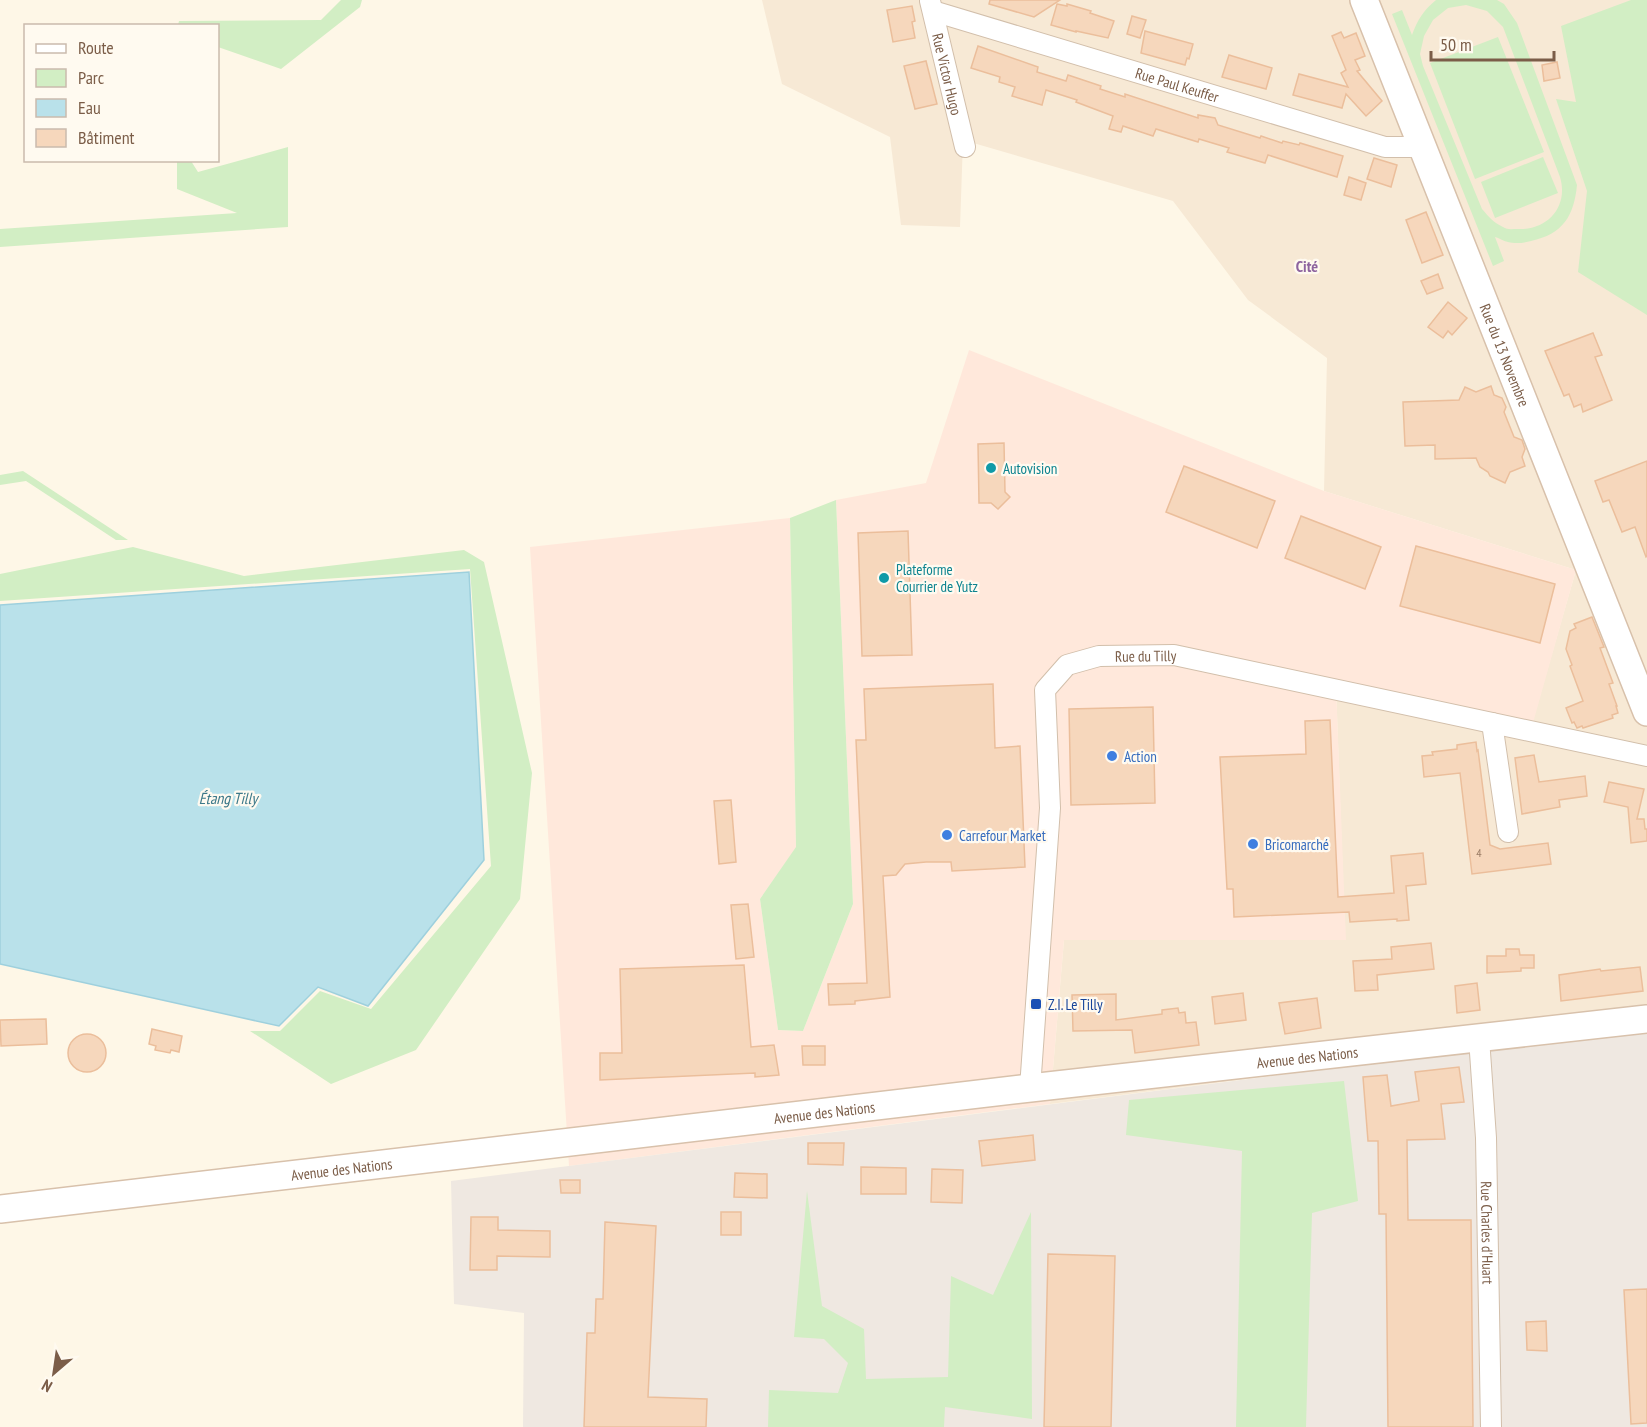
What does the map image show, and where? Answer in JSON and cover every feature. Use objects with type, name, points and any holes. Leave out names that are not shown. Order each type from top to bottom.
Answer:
[{"type":"main road","name":"Rue du 13 Novembre","points":[[1364,0],[1647,712]]},
{"type":"main road","name":"Avenue des Nations","points":[[0,1209],[1030,1088],[1647,1019]]},
{"type":"street","name":"Rue Paul Keuffer","points":[[931,5],[1385,147],[1422,147]]},
{"type":"street","name":"Rue Victor Hugo","points":[[931,5],[965,147]]},
{"type":"street","name":"Rue du Tilly","points":[[1030,1088],[1050,808],[1045,690],[1067,665],[1100,656],[1174,655],[1647,756]]},
{"type":"street","points":[[1492,723],[1508,832]]},
{"type":"street","name":"Rue Charles d'Huart","points":[[1479,1038],[1486,1138],[1491,1427]]},
{"type":"shaded area","points":[[762,0],[1647,0],[1647,1028],[1050,1104],[1064,940],[1345,940],[1336,686],[1530,730],[1576,570],[1324,491],[1327,358],[1248,300],[1173,201],[963,140],[960,227],[901,225],[890,137],[782,84]]},
{"type":"shaded area","points":[[969,350],[1324,491],[1576,570],[1531,730],[1336,686],[1346,940],[1064,940],[1050,1104],[569,1166],[530,547],[790,518],[796,848],[760,899],[778,1030],[803,1031],[853,904],[836,500],[926,483]]},
{"type":"shaded area","points":[[1647,1028],[1647,1427],[523,1427],[524,1313],[454,1304],[451,1181]]},
{"type":"green space","points":[[341,0],[362,0],[360,7],[281,69],[219,47],[219,24],[178,24],[179,21],[321,20]]},
{"type":"green space","points":[[1436,0],[1497,0],[1504,4],[1517,23],[1577,185],[1570,214],[1565,222],[1551,234],[1519,243],[1495,237],[1504,261],[1493,266],[1392,14],[1402,10],[1412,35],[1416,24]],"holes":[[[1466,5],[1487,11],[1503,27],[1560,177],[1562,188],[1558,207],[1546,221],[1528,229],[1505,228],[1482,209],[1420,54],[1424,36],[1433,20],[1448,8]]]},
{"type":"green space","points":[[1631,0],[1647,0],[1647,315],[1578,272],[1587,191],[1556,99],[1576,102],[1561,26]]},
{"type":"green space","points":[[1498,37],[1544,152],[1475,179],[1430,63]]},
{"type":"green space","points":[[288,147],[288,227],[0,247],[0,229],[237,213],[177,189],[177,162],[192,162],[198,172]]},
{"type":"green space","points":[[1543,157],[1558,193],[1495,218],[1481,182]]},
{"type":"green space","points":[[23,471],[128,540],[116,540],[26,481],[0,485],[0,475]]},
{"type":"green space","points":[[836,500],[853,904],[803,1031],[778,1030],[760,899],[796,847],[790,518]]},
{"type":"green space","points":[[133,547],[244,576],[464,550],[484,562],[532,773],[520,899],[416,1050],[331,1084],[250,1031],[280,1031],[320,991],[371,1009],[491,866],[470,569],[0,601],[0,574]]},
{"type":"green space","points":[[1344,1081],[1358,1201],[1312,1213],[1306,1427],[1236,1427],[1242,1151],[1126,1135],[1129,1100]]},
{"type":"green space","points":[[807,1191],[822,1306],[864,1329],[866,1379],[948,1377],[951,1276],[993,1295],[1031,1212],[1032,1419],[945,1407],[944,1427],[768,1427],[769,1390],[838,1393],[848,1363],[824,1339],[794,1337]]},
{"type":"water","name":"Étang Tilly","points":[[469,572],[484,860],[368,1006],[318,987],[279,1026],[0,964],[0,605]]},
{"type":"building","points":[[990,0],[1060,0],[1034,17],[989,4]]},
{"type":"building","points":[[1057,4],[1067,6],[1067,4],[1091,11],[1090,13],[1114,21],[1108,38],[1051,25]]},
{"type":"building","points":[[912,6],[915,38],[893,42],[887,10]]},
{"type":"building","points":[[1132,16],[1146,20],[1140,38],[1127,34]]},
{"type":"building","points":[[1145,31],[1193,44],[1185,65],[1141,53]]},
{"type":"building","points":[[1341,32],[1344,38],[1356,33],[1365,56],[1355,60],[1360,70],[1357,71],[1382,101],[1366,116],[1346,94],[1342,108],[1293,95],[1299,74],[1348,87],[1341,73],[1346,70],[1332,36]]},
{"type":"building","points":[[978,46],[1038,67],[1037,72],[1066,81],[1068,75],[1125,97],[1125,94],[1198,118],[1198,115],[1215,118],[1218,125],[1260,138],[1261,136],[1282,143],[1283,141],[1299,145],[1300,143],[1343,156],[1337,177],[1268,155],[1265,163],[1227,152],[1229,148],[1199,139],[1198,142],[1156,129],[1153,136],[1123,126],[1121,132],[1109,129],[1113,116],[1076,102],[1077,100],[1046,90],[1042,105],[1012,96],[1015,87],[999,82],[1000,77],[971,68]]},
{"type":"building","points":[[1229,55],[1272,68],[1266,89],[1222,77]]},
{"type":"building","points":[[926,61],[937,104],[915,109],[904,66]]},
{"type":"building","points":[[1557,62],[1560,78],[1544,81],[1542,65]]},
{"type":"building","points":[[1374,158],[1397,165],[1391,187],[1367,179]]},
{"type":"building","points":[[1349,177],[1366,183],[1361,200],[1344,195]]},
{"type":"building","points":[[1426,212],[1443,255],[1422,263],[1406,220]]},
{"type":"building","points":[[1438,274],[1443,288],[1427,294],[1421,281]]},
{"type":"building","points":[[1448,302],[1467,318],[1452,335],[1448,331],[1443,338],[1428,327]]},
{"type":"building","points":[[1593,333],[1602,355],[1595,357],[1612,400],[1583,412],[1581,404],[1574,407],[1569,394],[1564,396],[1545,351]]},
{"type":"building","points":[[1491,386],[1494,395],[1502,398],[1506,407],[1504,412],[1514,437],[1522,440],[1525,449],[1522,457],[1525,466],[1510,472],[1505,483],[1490,476],[1480,467],[1476,458],[1435,459],[1435,445],[1405,446],[1403,402],[1459,400],[1465,387],[1476,392]]},
{"type":"building","name":"Autovision","points":[[1004,443],[1005,492],[1010,497],[998,509],[991,503],[979,503],[978,444]]},
{"type":"building","points":[[1647,461],[1646,557],[1635,527],[1622,532],[1609,500],[1603,502],[1595,481]]},
{"type":"building","points":[[1184,466],[1275,501],[1257,548],[1166,512]]},
{"type":"building","points":[[1301,516],[1381,547],[1365,589],[1285,558]]},
{"type":"building","name":"Plateforme Courrier de Yutz","points":[[908,531],[912,655],[862,656],[858,533]]},
{"type":"building","points":[[1416,546],[1555,584],[1540,643],[1400,606]]},
{"type":"building","points":[[1592,617],[1604,647],[1600,648],[1613,683],[1609,684],[1618,713],[1612,715],[1613,718],[1577,728],[1574,722],[1572,723],[1566,708],[1583,701],[1566,649],[1570,631],[1576,628],[1574,624]]},
{"type":"building","points":[[993,684],[995,748],[1020,746],[1025,867],[952,871],[951,862],[926,862],[905,864],[896,875],[883,876],[890,997],[855,1001],[855,1004],[829,1005],[828,984],[867,983],[856,740],[866,740],[864,689]]},
{"type":"building","name":"Action","points":[[1153,707],[1155,803],[1071,805],[1069,709]]},
{"type":"building","points":[[1330,720],[1338,897],[1394,893],[1391,856],[1423,853],[1426,884],[1406,886],[1409,920],[1350,922],[1349,912],[1234,917],[1233,889],[1227,889],[1220,757],[1306,754],[1305,721]]},
{"type":"building","points":[[1476,742],[1490,845],[1500,849],[1548,843],[1551,864],[1472,874],[1460,773],[1424,777],[1422,756],[1433,755],[1432,752],[1457,749],[1457,745]]},
{"type":"building","points":[[1534,755],[1539,782],[1585,776],[1587,796],[1559,800],[1560,807],[1522,814],[1515,758]]},
{"type":"building","points":[[1609,782],[1644,789],[1637,819],[1644,819],[1647,841],[1631,843],[1628,807],[1604,802]]},
{"type":"building","points":[[731,800],[736,862],[719,864],[714,801]]},
{"type":"building","points":[[748,904],[754,957],[736,959],[731,905]]},
{"type":"building","points":[[1431,943],[1434,969],[1377,975],[1378,990],[1355,991],[1353,961],[1392,959],[1391,947]]},
{"type":"building","points":[[1506,949],[1519,949],[1520,955],[1534,955],[1534,968],[1487,973],[1487,956],[1506,956]]},
{"type":"building","points":[[744,965],[751,1047],[774,1045],[779,1075],[755,1077],[755,1073],[600,1080],[600,1053],[622,1053],[620,969]]},
{"type":"building","points":[[1640,967],[1643,991],[1561,1001],[1559,975],[1600,969],[1601,971]]},
{"type":"building","points":[[1477,983],[1480,1010],[1457,1013],[1455,986]]},
{"type":"building","points":[[1243,993],[1246,1020],[1215,1024],[1212,997]]},
{"type":"building","points":[[1116,994],[1116,1020],[1162,1014],[1162,1010],[1178,1008],[1179,1013],[1185,1012],[1186,1023],[1196,1022],[1199,1045],[1135,1053],[1132,1030],[1073,1031],[1072,995]]},
{"type":"building","points":[[1317,998],[1321,1028],[1285,1034],[1279,1003]]},
{"type":"building","points":[[46,1019],[47,1044],[1,1046],[0,1020]]},
{"type":"building","points":[[152,1029],[182,1036],[179,1052],[155,1050],[156,1046],[149,1044]]},
{"type":"building","points":[[87,1034],[100,1040],[106,1053],[100,1066],[87,1072],[74,1066],[68,1053],[74,1040]]},
{"type":"building","points":[[802,1046],[825,1046],[825,1065],[803,1065]]},
{"type":"building","points":[[1459,1067],[1464,1102],[1441,1104],[1445,1139],[1407,1140],[1408,1220],[1471,1220],[1473,1427],[1388,1427],[1386,1214],[1379,1214],[1378,1141],[1368,1141],[1363,1077],[1387,1075],[1391,1106],[1419,1101],[1415,1072]]},
{"type":"building","points":[[1033,1135],[1035,1160],[982,1166],[979,1141]]},
{"type":"building","points":[[808,1143],[844,1143],[843,1165],[808,1164]]},
{"type":"building","points":[[861,1167],[906,1168],[906,1194],[861,1194]]},
{"type":"building","points":[[932,1169],[963,1170],[962,1203],[931,1202]]},
{"type":"building","points":[[735,1173],[767,1174],[767,1198],[734,1197]]},
{"type":"building","points":[[560,1180],[580,1180],[580,1193],[561,1193]]},
{"type":"building","points":[[721,1212],[741,1212],[741,1235],[721,1235]]},
{"type":"building","points":[[471,1217],[498,1217],[498,1230],[550,1231],[550,1257],[497,1256],[497,1270],[470,1270]]},
{"type":"building","points":[[605,1222],[656,1226],[648,1397],[707,1399],[706,1427],[584,1427],[587,1333],[595,1333],[596,1299],[603,1299]]},
{"type":"building","points":[[1048,1254],[1115,1256],[1111,1427],[1044,1427]]},
{"type":"building","points":[[1647,1289],[1647,1423],[1631,1424],[1624,1290]]},
{"type":"building","points":[[1546,1321],[1547,1351],[1527,1350],[1526,1322]]},
{"type":"place","name":"Autovision","points":[[991,468]]},
{"type":"place","name":"Plateforme Courrier de Yutz","points":[[884,578]]},
{"type":"place","name":"Action","points":[[1112,756]]},
{"type":"place","name":"Carrefour Market","points":[[947,835]]},
{"type":"place","name":"Bricomarché","points":[[1253,844]]},
{"type":"place","name":"Z.I. Le Tilly","points":[[1036,1004]]},
{"type":"district","name":"Cité","points":[[1307,266]]}]
